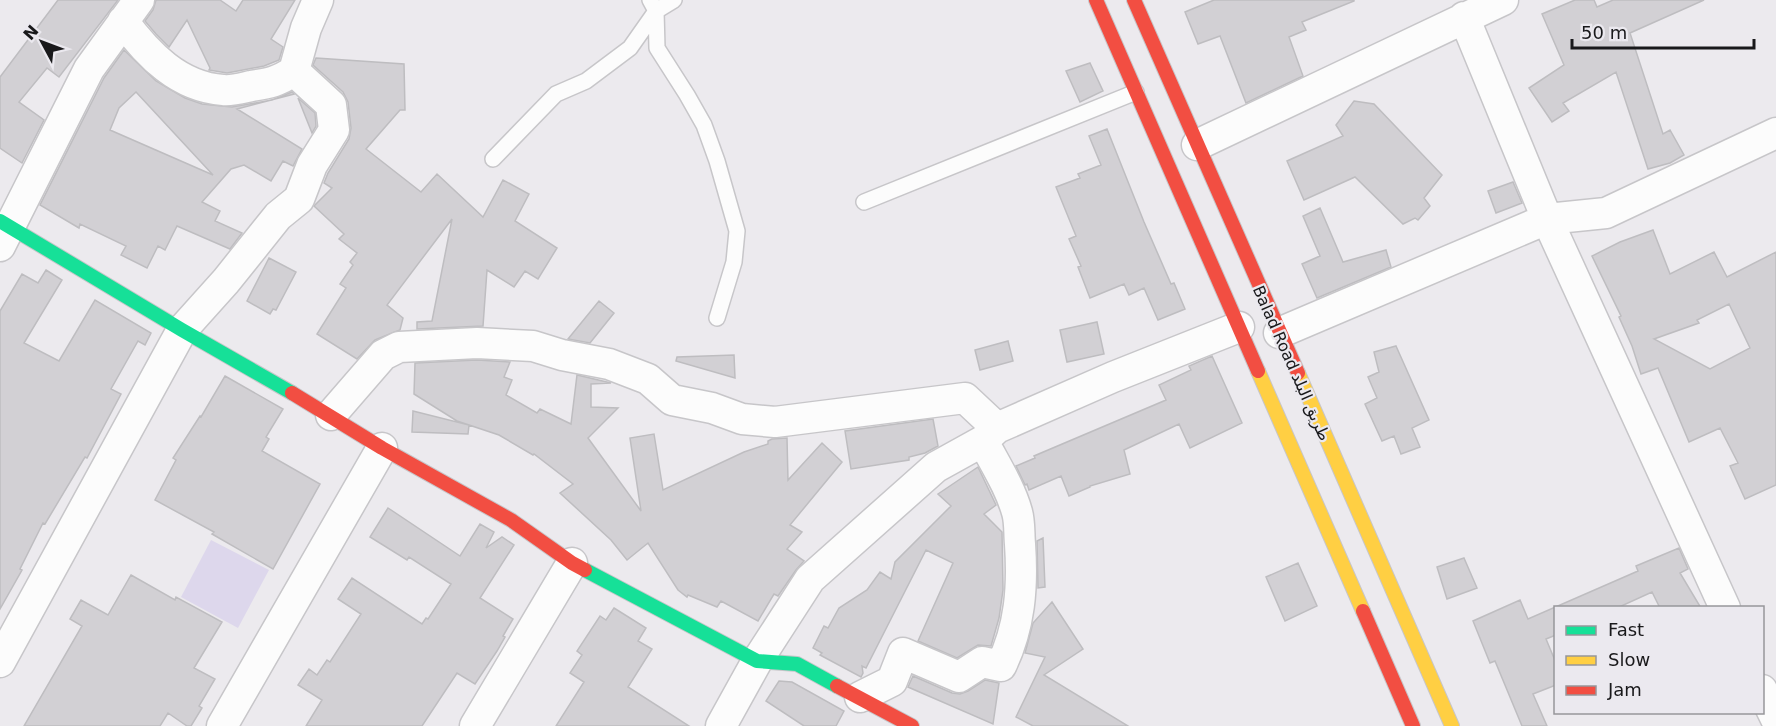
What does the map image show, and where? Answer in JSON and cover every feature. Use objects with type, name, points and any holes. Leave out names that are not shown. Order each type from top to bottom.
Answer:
[{"type":"main road","name":"Balad Road طريق البلد","points":[[1096,0],[1413,726]]},
{"type":"main road","name":"Balad Road طريق البلد","points":[[1134,0],[1452,726]]},
{"type":"main road","points":[[4,232],[331,415],[382,448],[511,520],[572,563],[757,661],[797,664],[912,726]]},
{"type":"street","points":[[131,11],[141,46],[149,53],[180,77],[198,86],[225,91],[275,83],[294,72],[306,28],[318,0]]},
{"type":"street","points":[[1197,145],[1503,0]]},
{"type":"street","points":[[4,232],[89,69],[131,11]]},
{"type":"street","points":[[1464,17],[1546,219],[1724,606]]},
{"type":"street","points":[[0,662],[182,330],[226,281],[278,216],[299,199],[312,165],[334,130],[331,105],[294,72]]},
{"type":"street","points":[[1279,333],[1546,219],[1605,213],[1776,134]]},
{"type":"street","points":[[722,726],[757,661],[810,579],[936,467],[990,434],[1113,378],[1239,327]]},
{"type":"street","points":[[331,415],[382,355],[399,347],[477,343],[533,346],[562,356],[609,364],[648,379],[672,400],[712,408],[742,419],[775,422],[964,398],[990,434],[1018,514],[1022,576],[1020,608],[1011,645],[1001,666],[982,662],[959,677],[903,653],[892,681],[860,697]]},
{"type":"street","points":[[222,726],[382,448]]},
{"type":"street","points":[[475,726],[572,563]]},
{"type":"street","points":[[1764,694],[1776,719]]},
{"type":"lane","points":[[494,159],[556,94],[586,81],[630,48],[653,5],[674,0]]},
{"type":"lane","points":[[653,5],[657,48],[704,125],[737,231],[735,262],[717,318]]},
{"type":"lane","points":[[864,202],[1136,92]]},
{"type":"shaded area","points":[[211,540],[269,570],[238,628],[181,597]]},
{"type":"building","points":[[58,0],[118,0],[59,77],[47,68],[19,102],[44,120],[22,163],[0,148],[0,77]]},
{"type":"building","points":[[156,0],[220,0],[236,11],[243,0],[295,0],[271,39],[283,47],[279,60],[264,66],[227,73],[209,70],[187,20],[169,47],[156,34],[145,21],[153,10]]},
{"type":"building","points":[[1214,0],[1354,1],[1302,22],[1306,30],[1289,37],[1303,76],[1246,103],[1220,36],[1198,44],[1185,12]]},
{"type":"building","points":[[1575,0],[1594,0],[1597,7],[1613,0],[1704,0],[1630,33],[1663,134],[1670,130],[1684,155],[1670,163],[1648,169],[1616,72],[1563,103],[1569,111],[1552,122],[1529,88],[1564,65],[1542,14]]},
{"type":"building","points":[[124,50],[156,81],[185,98],[202,104],[232,107],[270,100],[237,109],[302,149],[293,166],[283,161],[271,181],[244,165],[231,169],[202,202],[220,211],[215,221],[242,233],[230,249],[177,226],[165,250],[158,246],[147,268],[121,255],[126,246],[80,224],[79,228],[40,205],[104,78]],"holes":[[[136,92],[213,175],[110,130],[119,108]]]},
{"type":"building","points":[[316,58],[404,64],[405,110],[400,110],[366,149],[421,192],[437,174],[483,217],[503,180],[529,194],[515,221],[557,248],[538,279],[525,271],[514,287],[487,270],[483,326],[417,329],[417,322],[432,321],[452,219],[387,305],[403,318],[400,330],[375,340],[357,359],[317,334],[346,288],[340,284],[353,265],[350,262],[357,253],[339,239],[344,234],[314,206],[332,188],[324,183],[349,139],[351,128],[348,102],[343,92],[313,65]]},
{"type":"building","points":[[1090,63],[1103,91],[1080,102],[1066,71]]},
{"type":"building","points":[[292,92],[294,94],[274,99]]},
{"type":"building","points":[[298,98],[315,113],[316,126],[312,133]]},
{"type":"building","points":[[1354,101],[1374,104],[1442,175],[1424,198],[1430,206],[1418,220],[1415,218],[1403,224],[1355,177],[1304,200],[1287,161],[1343,136],[1336,125]]},
{"type":"building","points":[[1107,129],[1144,222],[1171,284],[1174,283],[1185,309],[1158,320],[1144,288],[1129,295],[1124,284],[1090,298],[1078,267],[1081,266],[1069,239],[1076,236],[1056,187],[1080,178],[1078,174],[1101,165],[1089,136]]},
{"type":"building","points":[[1513,182],[1522,203],[1496,213],[1488,191]]},
{"type":"building","points":[[1320,208],[1343,262],[1386,250],[1391,267],[1317,298],[1302,264],[1320,256],[1303,216]]},
{"type":"building","points":[[1653,230],[1670,274],[1714,252],[1727,277],[1776,252],[1776,485],[1745,499],[1730,466],[1738,463],[1720,428],[1689,442],[1658,368],[1641,374],[1619,317],[1621,316],[1592,256],[1620,242]],"holes":[[[1729,304],[1750,348],[1710,369],[1654,339],[1699,323],[1697,320]]]},
{"type":"building","points":[[269,258],[296,272],[276,310],[273,309],[270,314],[247,301]]},
{"type":"building","points":[[46,270],[62,280],[24,343],[59,361],[95,300],[151,333],[145,345],[138,341],[111,389],[121,394],[87,458],[85,457],[45,524],[43,523],[20,569],[22,570],[0,609],[0,311],[22,274],[38,283]]},
{"type":"building","points":[[599,301],[614,313],[590,343],[568,339]]},
{"type":"building","points":[[1097,322],[1104,354],[1067,362],[1060,330]]},
{"type":"building","points":[[1008,341],[1013,361],[980,370],[975,350]]},
{"type":"building","points":[[1396,346],[1429,420],[1412,428],[1420,447],[1401,454],[1394,436],[1382,441],[1365,404],[1377,398],[1368,377],[1379,372],[1374,352]]},
{"type":"building","points":[[734,355],[735,378],[676,361],[677,357]]},
{"type":"building","points":[[1212,356],[1242,423],[1190,448],[1179,424],[1124,450],[1130,474],[1090,486],[1069,496],[1061,476],[1029,490],[1027,484],[1025,485],[1016,466],[1035,458],[1034,456],[1166,400],[1159,385],[1191,370],[1189,366]]},
{"type":"building","points":[[477,360],[510,362],[504,377],[512,380],[506,395],[537,413],[540,409],[571,424],[577,375],[611,383],[591,384],[591,407],[618,408],[588,438],[641,511],[630,438],[654,434],[663,490],[744,452],[768,444],[768,441],[772,439],[787,438],[788,480],[822,443],[842,462],[790,525],[802,532],[787,549],[804,561],[778,596],[774,594],[758,621],[721,601],[717,607],[688,595],[687,597],[678,590],[648,543],[627,560],[611,540],[560,493],[573,484],[534,454],[499,435],[457,421],[414,394],[415,363]]},
{"type":"building","points":[[225,376],[283,409],[266,437],[269,439],[262,451],[320,484],[273,569],[212,534],[214,532],[155,500],[176,460],[173,458]]},
{"type":"building","points":[[413,411],[469,425],[468,434],[412,432]]},
{"type":"building","points":[[933,419],[938,446],[925,453],[909,457],[909,460],[851,469],[845,431]]},
{"type":"building","points":[[978,467],[996,505],[984,514],[1002,532],[1003,590],[999,618],[991,646],[978,645],[957,658],[918,641],[953,563],[926,550],[866,668],[862,666],[861,677],[820,655],[822,653],[813,648],[824,626],[828,628],[839,608],[867,590],[880,572],[891,579],[895,562],[951,506],[938,494]]},
{"type":"building","points":[[388,508],[460,556],[480,524],[494,532],[486,548],[502,537],[514,545],[480,598],[513,619],[497,651],[475,684],[457,673],[422,726],[306,726],[322,700],[298,685],[309,669],[317,675],[327,660],[330,662],[361,614],[338,599],[352,578],[422,624],[426,618],[428,619],[451,584],[409,557],[407,560],[370,537]]},
{"type":"building","points":[[1043,538],[1045,587],[1038,588],[1037,541]]},
{"type":"building","points":[[1679,548],[1688,569],[1680,573],[1700,606],[1659,606],[1652,592],[1621,606],[1558,606],[1638,571],[1636,566]]},
{"type":"building","points":[[1464,558],[1477,588],[1447,599],[1437,567]]},
{"type":"building","points":[[1298,563],[1317,606],[1285,621],[1266,577]]},
{"type":"building","points":[[131,575],[175,600],[176,597],[222,622],[194,668],[215,679],[199,706],[202,708],[191,726],[187,726],[168,713],[160,726],[24,726],[82,626],[70,619],[81,600],[108,615]]},
{"type":"building","points":[[1520,600],[1528,619],[1554,608],[1554,636],[1546,639],[1554,658],[1554,686],[1533,694],[1547,726],[1522,726],[1495,661],[1490,663],[1473,621]]},
{"type":"building","points":[[1052,602],[1083,649],[1044,675],[1128,726],[1033,726],[1016,717],[1045,657],[1025,653],[1033,623]]},
{"type":"building","points":[[614,608],[646,628],[638,641],[652,649],[628,687],[689,726],[556,726],[584,682],[570,673],[582,655],[577,651],[600,616],[606,620]]},
{"type":"building","points":[[913,676],[952,693],[960,694],[985,680],[999,683],[993,724],[908,687]]},
{"type":"building","points":[[779,681],[792,682],[844,711],[836,726],[804,726],[766,701]]},
{"type":"traffic: fast","points":[[0,221],[292,393]]},
{"type":"traffic: fast","points":[[585,570],[757,661],[797,664],[837,686]]},
{"type":"traffic: slow","points":[[1258,371],[1363,611]]},
{"type":"traffic: slow","points":[[1298,373],[1452,726]]},
{"type":"traffic: jam","points":[[1096,0],[1258,371]]},
{"type":"traffic: jam","points":[[1134,0],[1298,373]]},
{"type":"traffic: jam","points":[[292,393],[382,448],[511,520],[585,570]]},
{"type":"traffic: jam","points":[[1363,611],[1413,726]]},
{"type":"traffic: jam","points":[[837,686],[912,726]]}]
